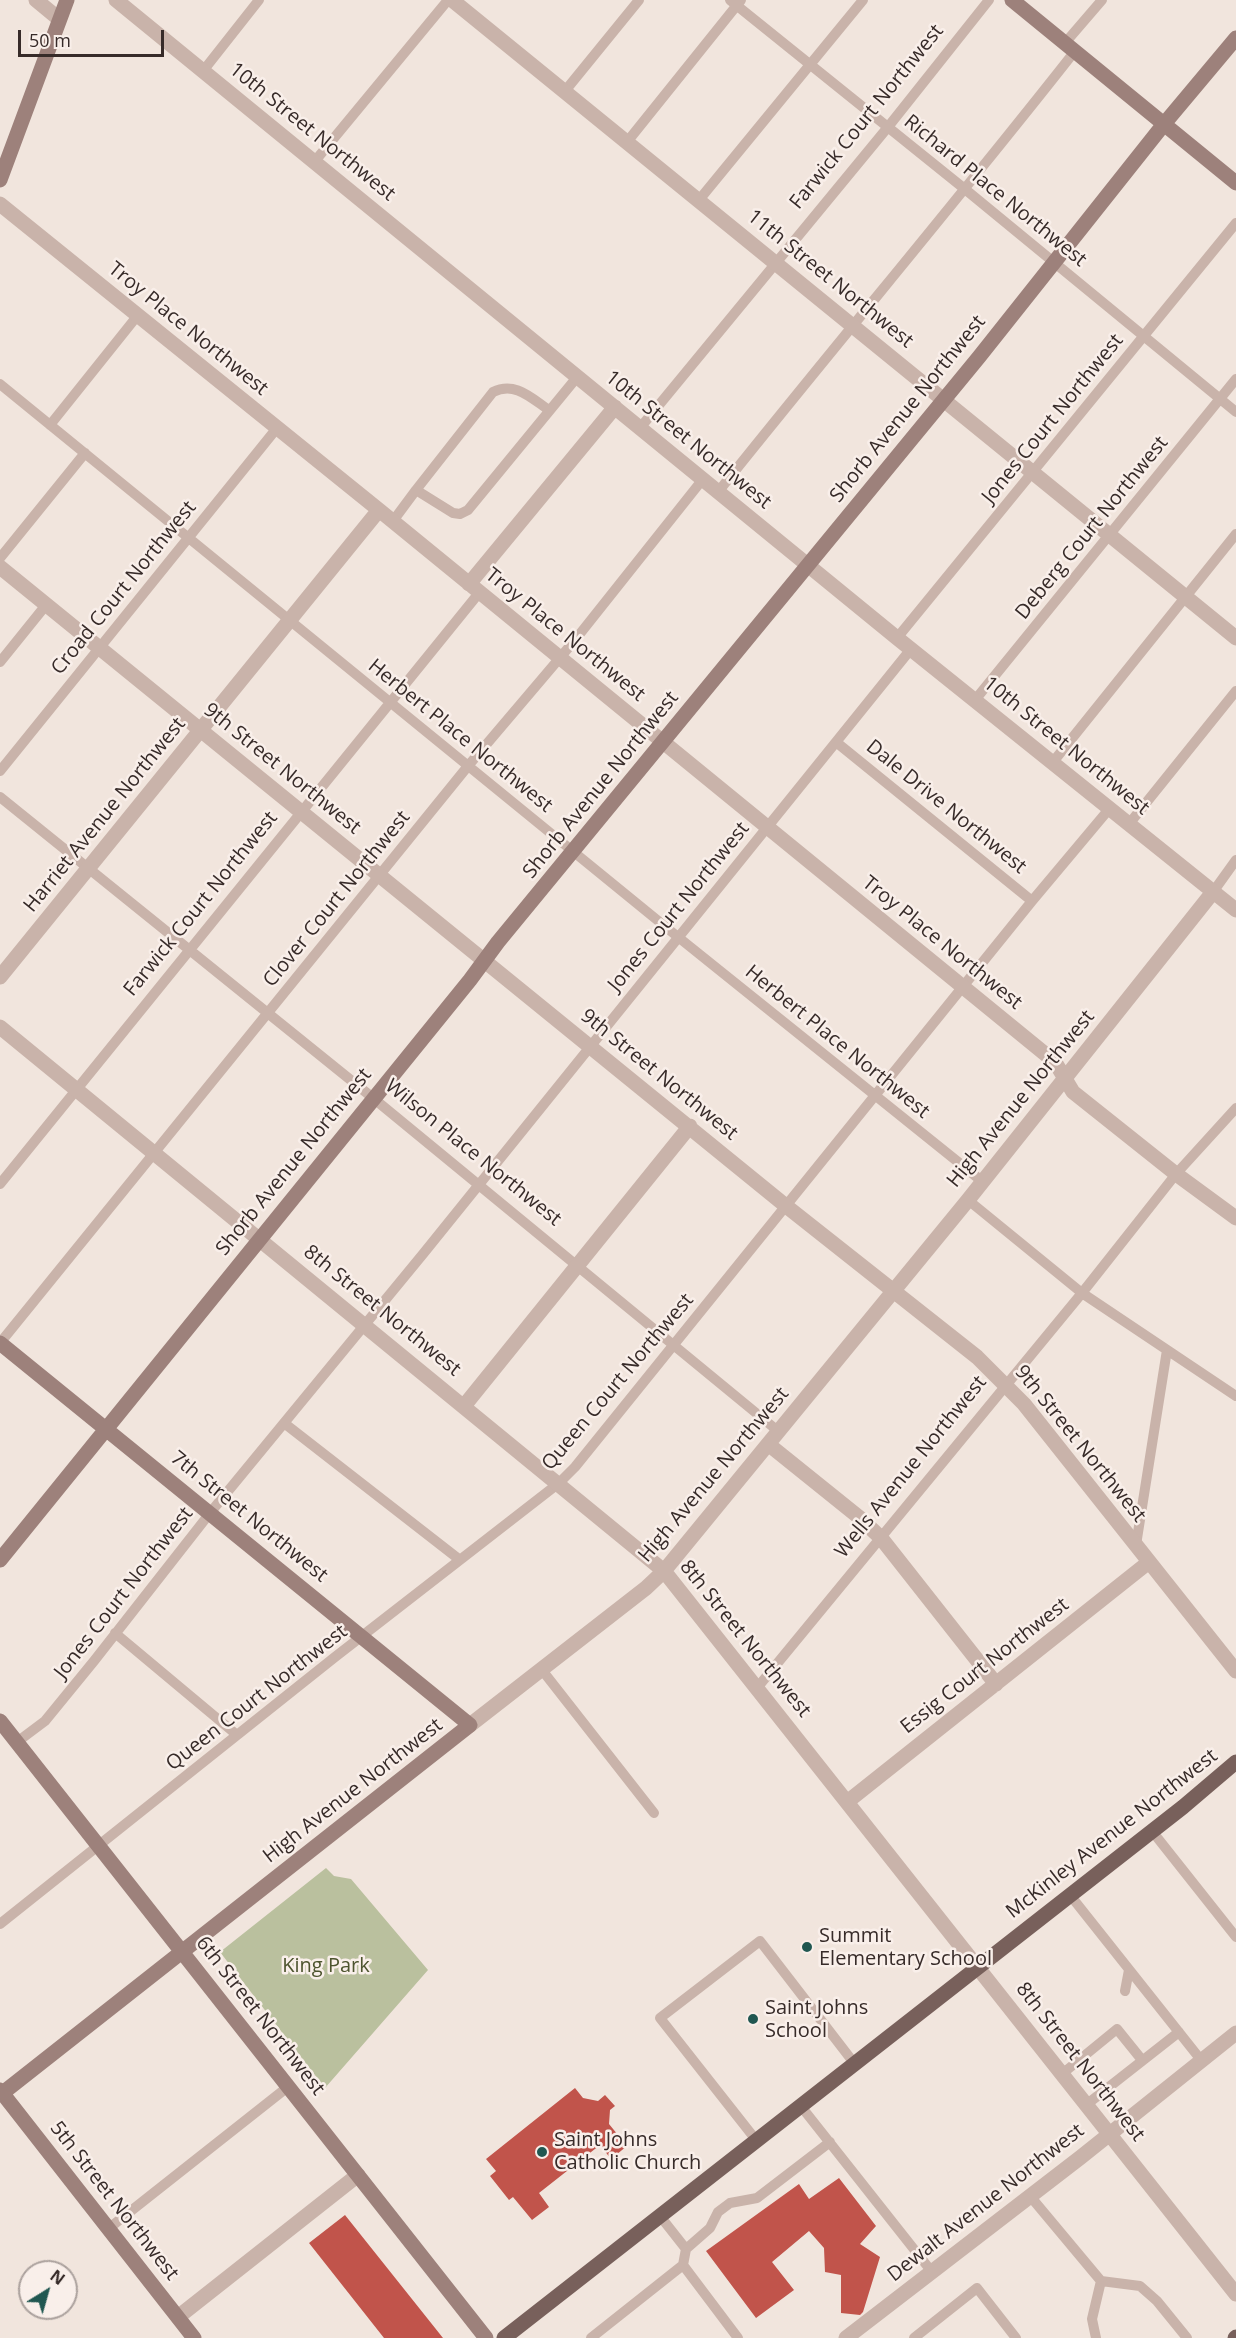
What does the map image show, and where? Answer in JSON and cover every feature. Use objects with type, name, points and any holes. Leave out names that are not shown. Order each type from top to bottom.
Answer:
[{"type":"main road","name":"McKinley Avenue Northwest","points":[[504,2338],[1152,1832],[1236,1762]]},
{"type":"street","points":[[36,0],[59,19]]},
{"type":"street","points":[[0,180],[67,0]]},
{"type":"street","name":"10th Street Northwest","points":[[116,0],[897,638],[1236,910]]},
{"type":"street","name":"11th Street Northwest","points":[[450,0],[1236,638]]},
{"type":"street","points":[[1012,0],[1236,183]]},
{"type":"street","name":"Shorb Avenue Northwest","points":[[0,1560],[573,851],[1236,38]]},
{"type":"street","name":"Troy Place Northwest","points":[[0,204],[393,521],[1055,1062],[1073,1092],[1176,1174],[1236,1218]]},
{"type":"street","name":"Farwick Court Northwest","points":[[474,589],[615,407]]},
{"type":"street","name":"Harriet Avenue Northwest","points":[[0,977],[379,510]]},
{"type":"street","name":"9th Street Northwest","points":[[0,567],[786,1206],[977,1357],[1006,1384],[1236,1671]]},
{"type":"street","name":"High Avenue Northwest","points":[[1,2093],[542,1670],[646,1588],[664,1571],[968,1200],[1213,892]]},
{"type":"street","name":"8th Street Northwest","points":[[0,1027],[664,1571],[1236,2294]]},
{"type":"street","points":[[464,1406],[690,1126]]},
{"type":"street","name":"7th Street Northwest","points":[[0,1343],[470,1725]]},
{"type":"street","points":[[768,1443],[881,1538],[996,1684]]},
{"type":"street","name":"Essig Court Northwest","points":[[847,1802],[1149,1562]]},
{"type":"street","name":"6th Street Northwest","points":[[0,1721],[486,2338]]},
{"type":"street","name":"Dewalt Avenue Northwest","points":[[846,2338],[1110,2134],[1236,2033]]},
{"type":"street","name":"5th Street Northwest","points":[[1,2093],[194,2338]]},
{"type":"street","points":[[178,2317],[358,2175]]},
{"type":"lane","points":[[203,71],[259,0]]},
{"type":"lane","points":[[315,161],[450,0]]},
{"type":"lane","points":[[565,92],[639,0]]},
{"type":"lane","points":[[699,200],[863,0]]},
{"type":"lane","name":"Farwick Court Northwest","points":[[640,428],[888,127],[989,0]]},
{"type":"lane","points":[[718,492],[852,325],[966,190],[1102,0]]},
{"type":"lane","points":[[627,142],[736,2]]},
{"type":"lane","name":"Richard Place Northwest","points":[[736,2],[1236,412]]},
{"type":"lane","name":"Jones Court Northwest","points":[[897,638],[1236,223]]},
{"type":"lane","points":[[50,425],[138,315]]},
{"type":"lane","points":[[416,490],[453,513],[460,514],[468,510],[578,376]]},
{"type":"lane","name":"Deberg Court Northwest","points":[[975,700],[1236,378]]},
{"type":"lane","name":"Herbert Place Northwest","points":[[0,384],[982,1182]]},
{"type":"lane","points":[[393,521],[493,392],[502,387],[516,388],[549,410]]},
{"type":"lane","name":"Croad Court Northwest","points":[[0,771],[277,428]]},
{"type":"lane","points":[[0,558],[85,453]]},
{"type":"lane","name":"Clover Court Northwest","points":[[0,1343],[468,766],[558,657],[575,640],[703,479]]},
{"type":"lane","points":[[1053,762],[1236,534]]},
{"type":"lane","name":"Farwick Court Northwest","points":[[0,1185],[391,704],[474,589]]},
{"type":"lane","points":[[0,662],[46,605]]},
{"type":"lane","name":"Jones Court Northwest","points":[[17,1742],[45,1721],[210,1513],[911,649]]},
{"type":"lane","points":[[1129,824],[1236,691]]},
{"type":"lane","name":"Dale Drive Northwest","points":[[836,742],[1032,901]]},
{"type":"lane","name":"Wilson Place Northwest","points":[[0,797],[373,1098],[778,1431]]},
{"type":"lane","name":"Queen Court Northwest","points":[[0,1924],[559,1483],[575,1467],[1032,901],[1110,808]]},
{"type":"lane","name":"High Avenue Northwest","points":[[1213,892],[1236,860]]},
{"type":"lane","name":"Wells Avenue Northwest","points":[[757,1688],[1082,1293],[1176,1174],[1236,1108]]},
{"type":"lane","points":[[968,1200],[1082,1293],[1236,1396]]},
{"type":"lane","points":[[1136,1545],[1167,1350]]},
{"type":"lane","points":[[284,1423],[460,1560]]},
{"type":"lane","points":[[115,1633],[237,1735]]},
{"type":"lane","points":[[542,1670],[654,1813]]},
{"type":"lane","points":[[1152,1832],[1235,1933]]},
{"type":"lane","points":[[1070,1895],[1201,2060]]},
{"type":"lane","points":[[756,2140],[660,2018],[759,1941],[854,2063]]},
{"type":"lane","points":[[1125,1991],[1129,1970]]},
{"type":"lane","points":[[1062,2074],[1117,2030],[1119,2016]]},
{"type":"lane","points":[[1117,2030],[1142,2060]]},
{"type":"lane","points":[[1086,2105],[1179,2032]]},
{"type":"lane","points":[[108,2229],[289,2086]]},
{"type":"lane","points":[[800,2105],[932,2272]]},
{"type":"lane","points":[[591,2338],[683,2265],[687,2249],[710,2228],[718,2212],[730,2203],[757,2198],[830,2142]]},
{"type":"lane","points":[[1030,2196],[1101,2281],[1140,2286],[1157,2301],[1187,2338]]},
{"type":"lane","points":[[660,2216],[687,2249]]},
{"type":"lane","points":[[683,2265],[738,2338]]},
{"type":"lane","points":[[1096,2338],[1092,2319],[1101,2281]]},
{"type":"lane","points":[[914,2338],[977,2288],[1016,2338]]},
{"type":"green space","name":"King Park","points":[[326,1868],[334,1876],[351,1879],[428,1970],[325,2088],[220,1952]]},
{"type":"building","name":"Saint Johns Catholic Church","points":[[575,2088],[583,2098],[598,2101],[605,2095],[615,2106],[610,2110],[609,2124],[627,2146],[611,2159],[600,2145],[539,2193],[549,2207],[532,2220],[513,2197],[509,2200],[490,2176],[496,2171],[486,2159]]},
{"type":"building","points":[[839,2178],[876,2226],[860,2244],[880,2257],[863,2312],[860,2315],[841,2313],[841,2275],[825,2272],[824,2248],[809,2231],[772,2262],[794,2290],[756,2318],[706,2251],[799,2184],[809,2199]]},
{"type":"building","points":[[345,2215],[443,2338],[384,2338],[309,2243]]},
{"type":"place","name":"Summit Elementary School","points":[[807,1947]]},
{"type":"place","name":"Saint Johns School","points":[[753,2019]]},
{"type":"place","name":"Saint Johns Catholic Church","points":[[542,2152]]}]
